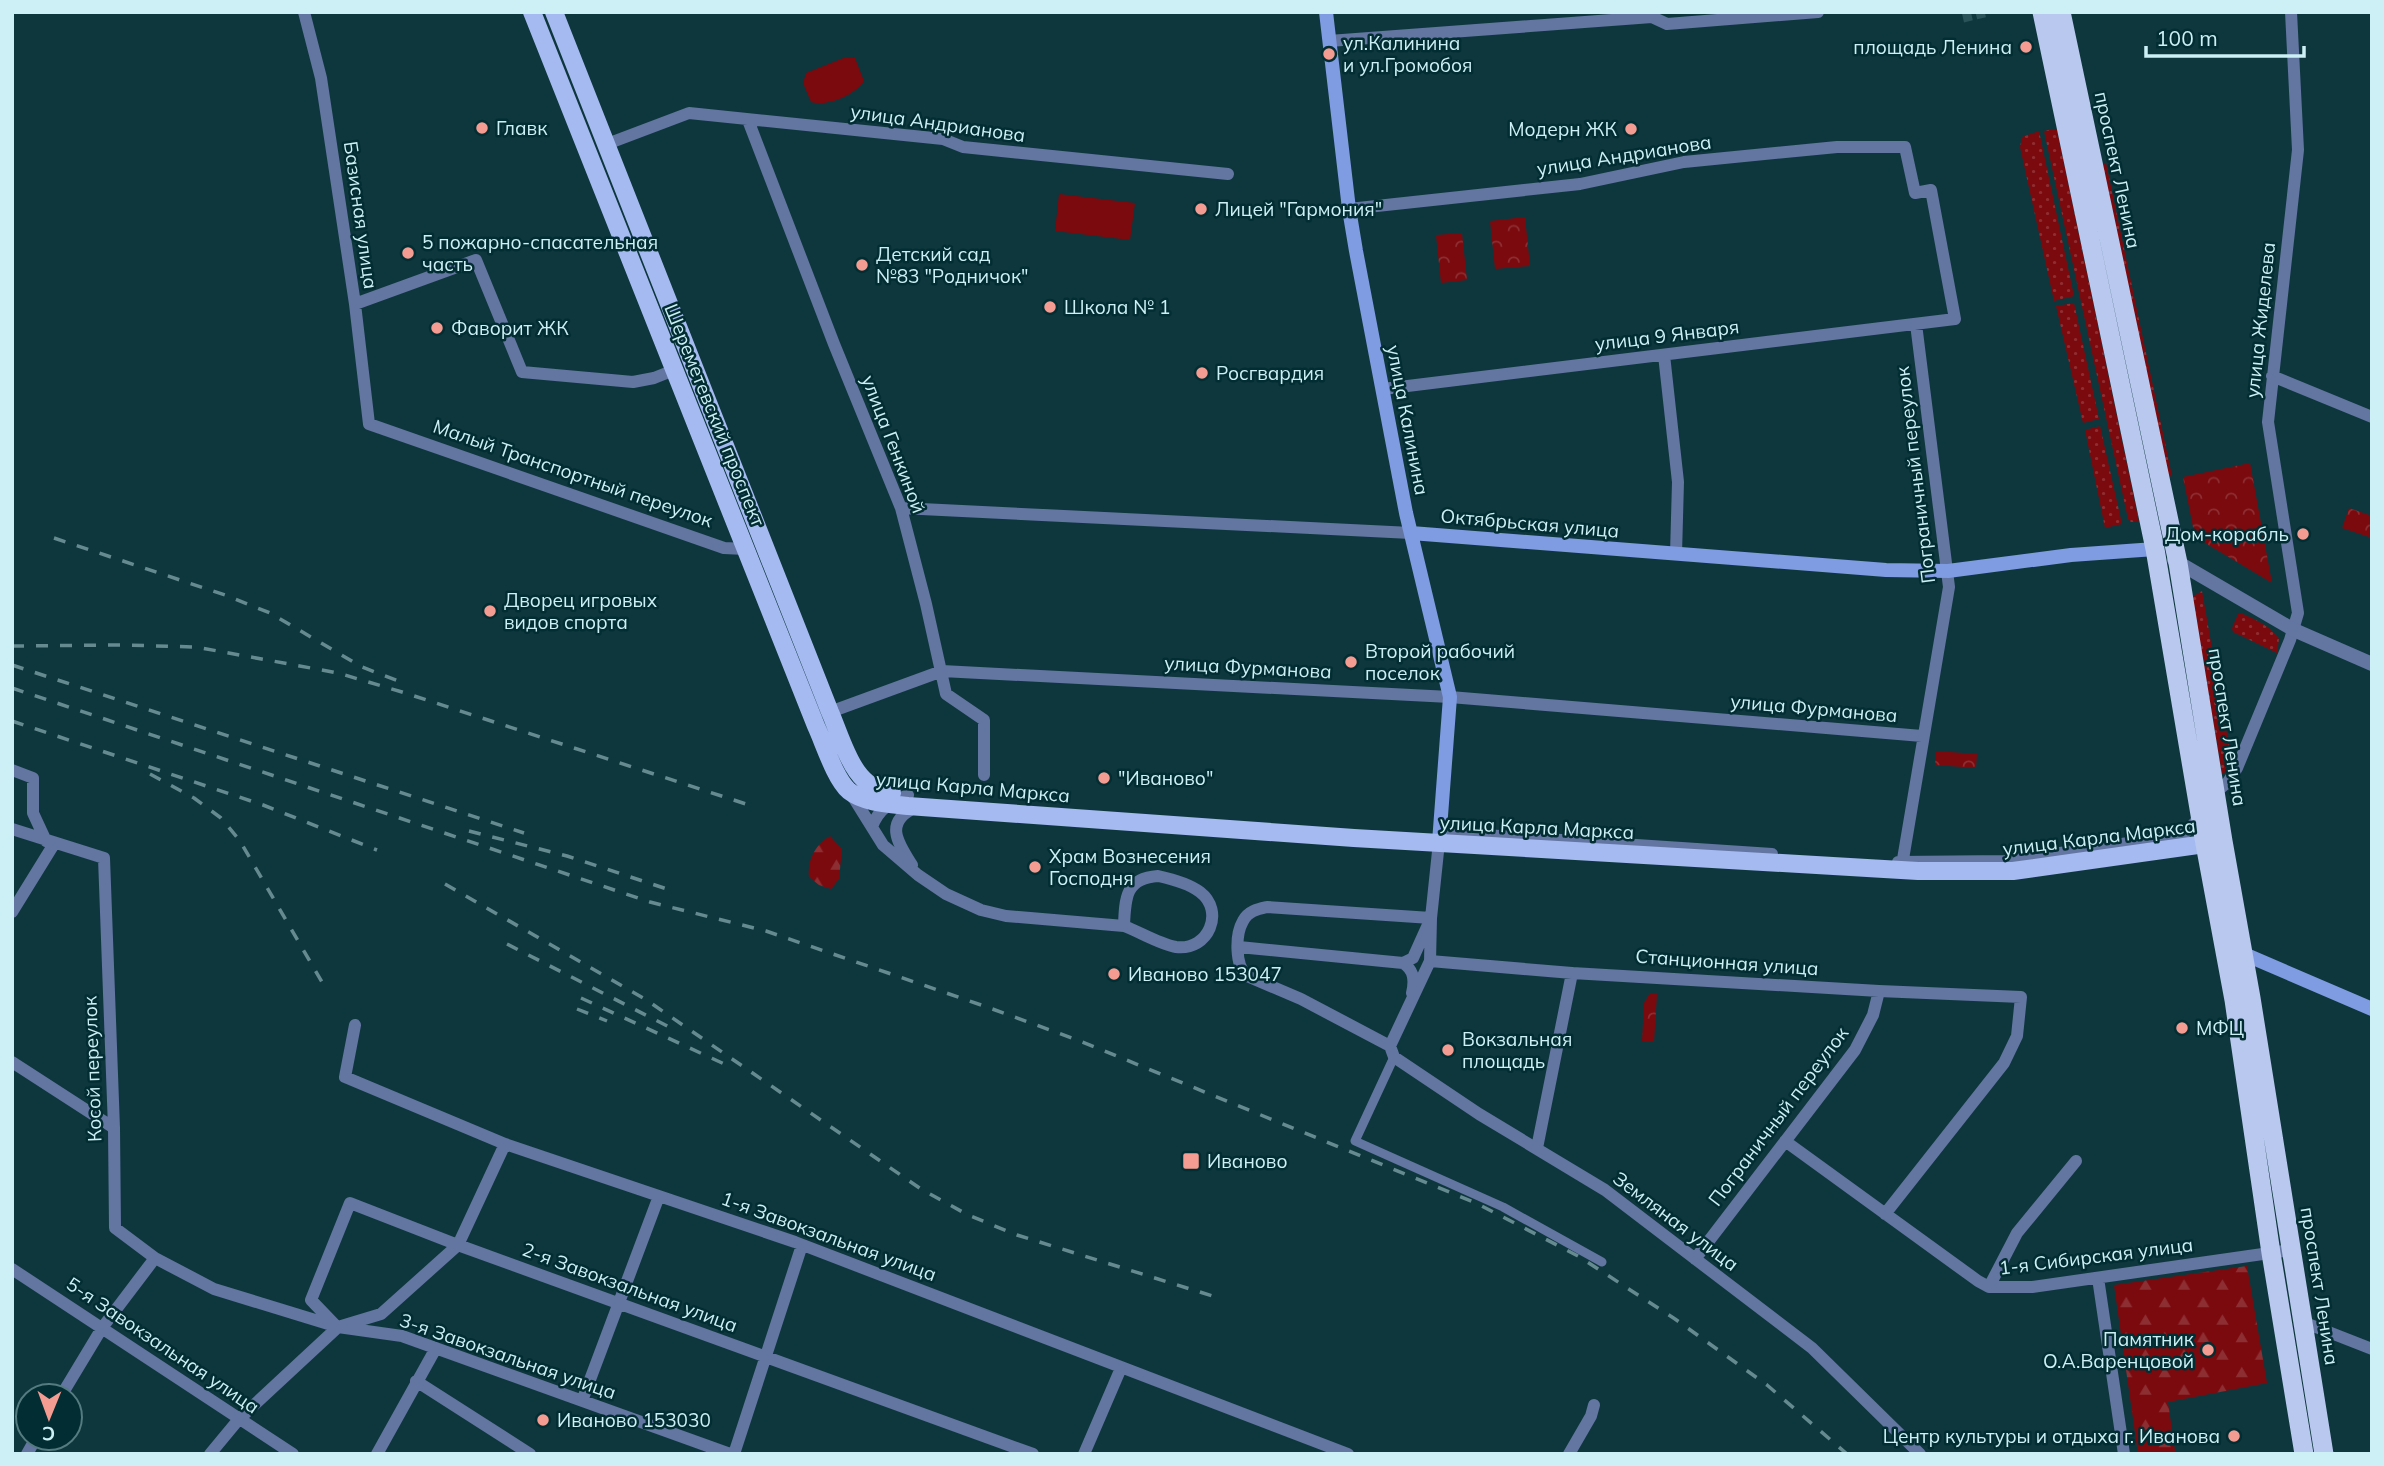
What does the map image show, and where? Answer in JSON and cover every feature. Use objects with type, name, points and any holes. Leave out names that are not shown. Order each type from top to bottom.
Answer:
[{"type":"highway","name":"проспект Ленина","points":[[2042,12],[2155,549],[2200,817],[2214,843]]},
{"type":"highway","name":"проспект Ленина","points":[[2061,12],[2178,563],[2216,792],[2214,843],[2291,1250],[2324,1454]]},
{"type":"highway","name":"проспект Ленина","points":[[2234,952],[2271,1253],[2304,1454]]},
{"type":"highway","points":[[2283,1323],[2303,1322]]},
{"type":"main road","name":"Шереметевский проспект","points":[[532,12],[822,738],[838,776],[858,790]]},
{"type":"main road","name":"Шереметевский проспект","points":[[554,12],[764,542],[858,790]]},
{"type":"main road","name":"улица Калинина","points":[[1326,12],[1349,209],[1411,533],[1450,697],[1440,837]]},
{"type":"main road","points":[[547,51],[567,44]]},
{"type":"main road","points":[[674,370],[693,363]]},
{"type":"main road","name":"Октябрьская улица","points":[[1411,533],[1886,570],[1948,571],[2083,554],[2155,549]]},
{"type":"main road","name":"Малый Транспортный переулок","points":[[746,549],[764,542]]},
{"type":"main road","name":"улица Карла Маркса","points":[[858,790],[878,790],[911,803]]},
{"type":"main road","name":"улица Карла Маркса","points":[[858,790],[889,804],[911,803],[1901,867],[2014,871],[2214,843]]},
{"type":"main road","points":[[2234,952],[2372,1009]]},
{"type":"street","name":"Базисная улица","points":[[304,12],[321,78],[355,304],[369,425]]},
{"type":"street","points":[[1329,41],[1652,17],[1667,24],[1818,12]]},
{"type":"street","name":"улица Жиделева","points":[[2216,792],[2228,782],[2236,768],[2294,630],[2298,613],[2268,433],[2298,150],[2291,12]]},
{"type":"street","name":"улица Андрианова","points":[[607,144],[689,113],[943,139],[963,147],[1056,158],[1228,174]]},
{"type":"street","name":"улица Генкиной","points":[[748,120],[901,508],[946,694],[984,720],[984,775]]},
{"type":"street","name":"улица Андрианова","points":[[1349,209],[1580,184],[1684,162],[1838,147],[1905,147],[1915,193],[1931,190],[1955,319]]},
{"type":"street","points":[[355,304],[476,260],[522,372],[634,382],[674,370]]},
{"type":"street","name":"улица 9 Января","points":[[1383,389],[1955,319]]},
{"type":"street","name":"Пограничный переулок","points":[[1901,867],[1948,587],[1916,324]]},
{"type":"street","points":[[1664,355],[1678,482],[1676,554]]},
{"type":"street","points":[[2272,376],[2372,416]]},
{"type":"street","name":"Малый Транспортный переулок","points":[[369,425],[724,548],[746,549]]},
{"type":"street","name":"Октябрьская улица","points":[[901,508],[1411,533]]},
{"type":"street","points":[[2155,549],[2294,630],[2372,664]]},
{"type":"street","name":"улица Фурманова","points":[[830,712],[942,671],[1450,697],[1922,736]]},
{"type":"street","points":[[12,770],[33,778],[33,813],[50,842]]},
{"type":"street","points":[[858,790],[872,827],[883,845],[918,875],[946,894],[981,910],[1027,919],[1124,926],[1174,947],[1191,946],[1201,942],[1211,927],[1212,915],[1208,901],[1201,892],[1158,876],[1144,877],[1132,885],[1126,898],[1124,926]]},
{"type":"street","points":[[872,827],[911,803]]},
{"type":"street","points":[[911,803],[898,823],[896,834],[898,844],[918,875]]},
{"type":"street","points":[[872,827],[874,819],[889,804]]},
{"type":"street","name":"улица Карла Маркса","points":[[1901,867],[2006,861],[2183,835],[2200,817]]},
{"type":"street","points":[[12,830],[50,842]]},
{"type":"street","points":[[1440,837],[1430,961],[1355,1141],[1503,1207],[1602,1262]]},
{"type":"street","points":[[12,912],[50,842]]},
{"type":"street","name":"Косой переулок","points":[[50,842],[104,858],[115,1228],[155,1258]]},
{"type":"street","points":[[1392,1051],[1293,995],[1241,971],[1238,964],[1243,919],[1252,911],[1267,906],[1432,918]]},
{"type":"street","points":[[1403,963],[1413,957],[1432,918]]},
{"type":"street","points":[[1239,947],[1403,963],[1410,967],[1414,984],[1408,1011]]},
{"type":"street","name":"Станционная улица","points":[[1430,961],[1572,973],[2021,997],[2017,1036],[2004,1063],[1885,1214]]},
{"type":"street","points":[[1537,1148],[1572,973]]},
{"type":"street","name":"Пограничный переулок","points":[[1695,1259],[1855,1049],[1873,1015],[1879,991]]},
{"type":"street","name":"1-я Завокзальная улица","points":[[355,1025],[345,1077],[505,1144],[802,1245],[1348,1454]]},
{"type":"street","name":"Земляная улица","points":[[1392,1051],[1479,1114],[1605,1190],[1812,1349],[1920,1454]]},
{"type":"street","points":[[12,1062],[114,1128]]},
{"type":"street","name":"1-я Сибирская улица","points":[[1785,1141],[1989,1287],[2032,1287],[2291,1250]]},
{"type":"street","points":[[210,1454],[239,1419],[338,1327],[381,1314],[458,1245],[505,1144]]},
{"type":"street","points":[[1989,1287],[2017,1233],[2076,1161]]},
{"type":"street","points":[[582,1401],[659,1196]]},
{"type":"street","name":"2-я Завокзальная улица","points":[[338,1327],[311,1300],[349,1203],[1032,1454]]},
{"type":"street","points":[[732,1454],[802,1245]]},
{"type":"street","points":[[70,1382],[103,1328],[155,1258]]},
{"type":"street","name":"3-я Завокзальная улица","points":[[155,1258],[214,1290],[338,1327],[402,1336],[732,1454]]},
{"type":"street","name":"5-я Завокзальная улица","points":[[12,1269],[293,1454]]},
{"type":"street","points":[[2098,1278],[2124,1454]]},
{"type":"street","points":[[2303,1322],[2372,1349]]},
{"type":"street","points":[[377,1454],[436,1348]]},
{"type":"street","points":[[1084,1454],[1121,1368]]},
{"type":"street","points":[[416,1381],[530,1454]]},
{"type":"street","points":[[1569,1454],[1591,1416],[1594,1405]]},
{"type":"green space","points":[[846,57],[855,58],[864,81],[840,99],[825,103],[811,102],[803,83],[806,73]]},
{"type":"green space","points":[[2057,130],[2139,522],[2131,522],[2128,519],[2044,131]]},
{"type":"green space","points":[[2039,131],[2074,296],[2054,301],[2020,147],[2022,137]]},
{"type":"green space","points":[[2106,163],[2172,476],[2167,477],[2097,164]]},
{"type":"green space","points":[[1059,194],[1135,203],[1130,240],[1055,231]]},
{"type":"green space","points":[[1525,217],[1530,266],[1495,269],[1490,221]]},
{"type":"green space","points":[[1462,233],[1467,280],[1441,283],[1436,235]]},
{"type":"green space","points":[[2074,303],[2099,419],[2083,423],[2056,306]]},
{"type":"green space","points":[[2100,426],[2122,524],[2105,528],[2085,430]]},
{"type":"green space","points":[[2250,463],[2272,583],[2195,537],[2183,477]]},
{"type":"green space","points":[[2349,508],[2372,516],[2372,538],[2342,528]]},
{"type":"green space","points":[[2202,591],[2233,768],[2233,771],[2222,773],[2192,597]]},
{"type":"green space","points":[[2241,613],[2262,623],[2275,634],[2279,639],[2277,653],[2233,632],[2232,628]]},
{"type":"green space","points":[[1936,751],[1977,754],[1976,768],[1935,765]]},
{"type":"green space","points":[[830,836],[842,849],[839,879],[831,889],[819,885],[809,877],[813,854]]},
{"type":"green space","points":[[1650,993],[1657,994],[1654,1042],[1642,1041],[1644,1003]]},
{"type":"green space","points":[[2247,1266],[2267,1383],[2168,1402],[2175,1451],[2138,1454],[2114,1285]]},
{"type":"tunnel","points":[[1963,18],[1989,12]]},
{"type":"railway","points":[[54,538],[225,595],[270,613],[362,667],[401,682]]},
{"type":"railway","points":[[12,646],[196,647],[338,673],[746,804]]},
{"type":"railway","points":[[12,665],[524,833]]},
{"type":"railway","points":[[12,688],[650,902],[766,931],[987,1007],[1080,1041],[1476,1203],[1578,1256],[1675,1319],[1767,1385],[1847,1454]]},
{"type":"railway","points":[[12,721],[263,805],[377,850]]},
{"type":"railway","points":[[150,774],[194,798],[221,818],[240,841],[326,989]]},
{"type":"railway","points":[[469,831],[567,856],[673,891]]},
{"type":"railway","points":[[445,884],[645,999],[921,1189],[968,1215],[1017,1235],[1219,1298]]},
{"type":"railway","points":[[507,944],[675,1030]]},
{"type":"railway","points":[[581,998],[733,1068]]},
{"type":"railway","points":[[577,1009],[607,1021]]},
{"type":"place","name":"площадь Ленина","points":[[2026,47]]},
{"type":"place","name":"ул.Калинина и ул.Громобоя","points":[[1329,54]]},
{"type":"place","name":"Главк","points":[[482,128]]},
{"type":"place","name":"Модерн ЖК","points":[[1631,129]]},
{"type":"place","name":"Лицей \"Гармония\"","points":[[1201,209]]},
{"type":"place","name":"5 пожарно-спасательная часть","points":[[408,253]]},
{"type":"place","name":"Детский сад №83 \"Родничок\"","points":[[862,265]]},
{"type":"place","name":"Школа № 1","points":[[1050,307]]},
{"type":"place","name":"Фаворит ЖК","points":[[437,328]]},
{"type":"place","name":"Росгвардия","points":[[1202,373]]},
{"type":"place","name":"Дом-корабль","points":[[2303,534]]},
{"type":"place","name":"Дворец игровых видов спорта","points":[[490,611]]},
{"type":"place","name":"Второй рабочий поселок","points":[[1351,662]]},
{"type":"place","name":"\"Иваново\"","points":[[1104,778]]},
{"type":"place","name":"Храм Вознесения Господня","points":[[1035,867]]},
{"type":"place","name":"Иваново 153047","points":[[1114,974]]},
{"type":"place","name":"МФЦ","points":[[2182,1028]]},
{"type":"place","name":"Вокзальная площадь","points":[[1448,1050]]},
{"type":"place","name":"Иваново","points":[[1191,1161]]},
{"type":"place","name":"Памятник О.А.Варенцовой","points":[[2208,1350]]},
{"type":"place","name":"Иваново 153030","points":[[543,1420]]},
{"type":"place","name":"Центр культуры и отдыха г. Иванова","points":[[2234,1436]]}]
